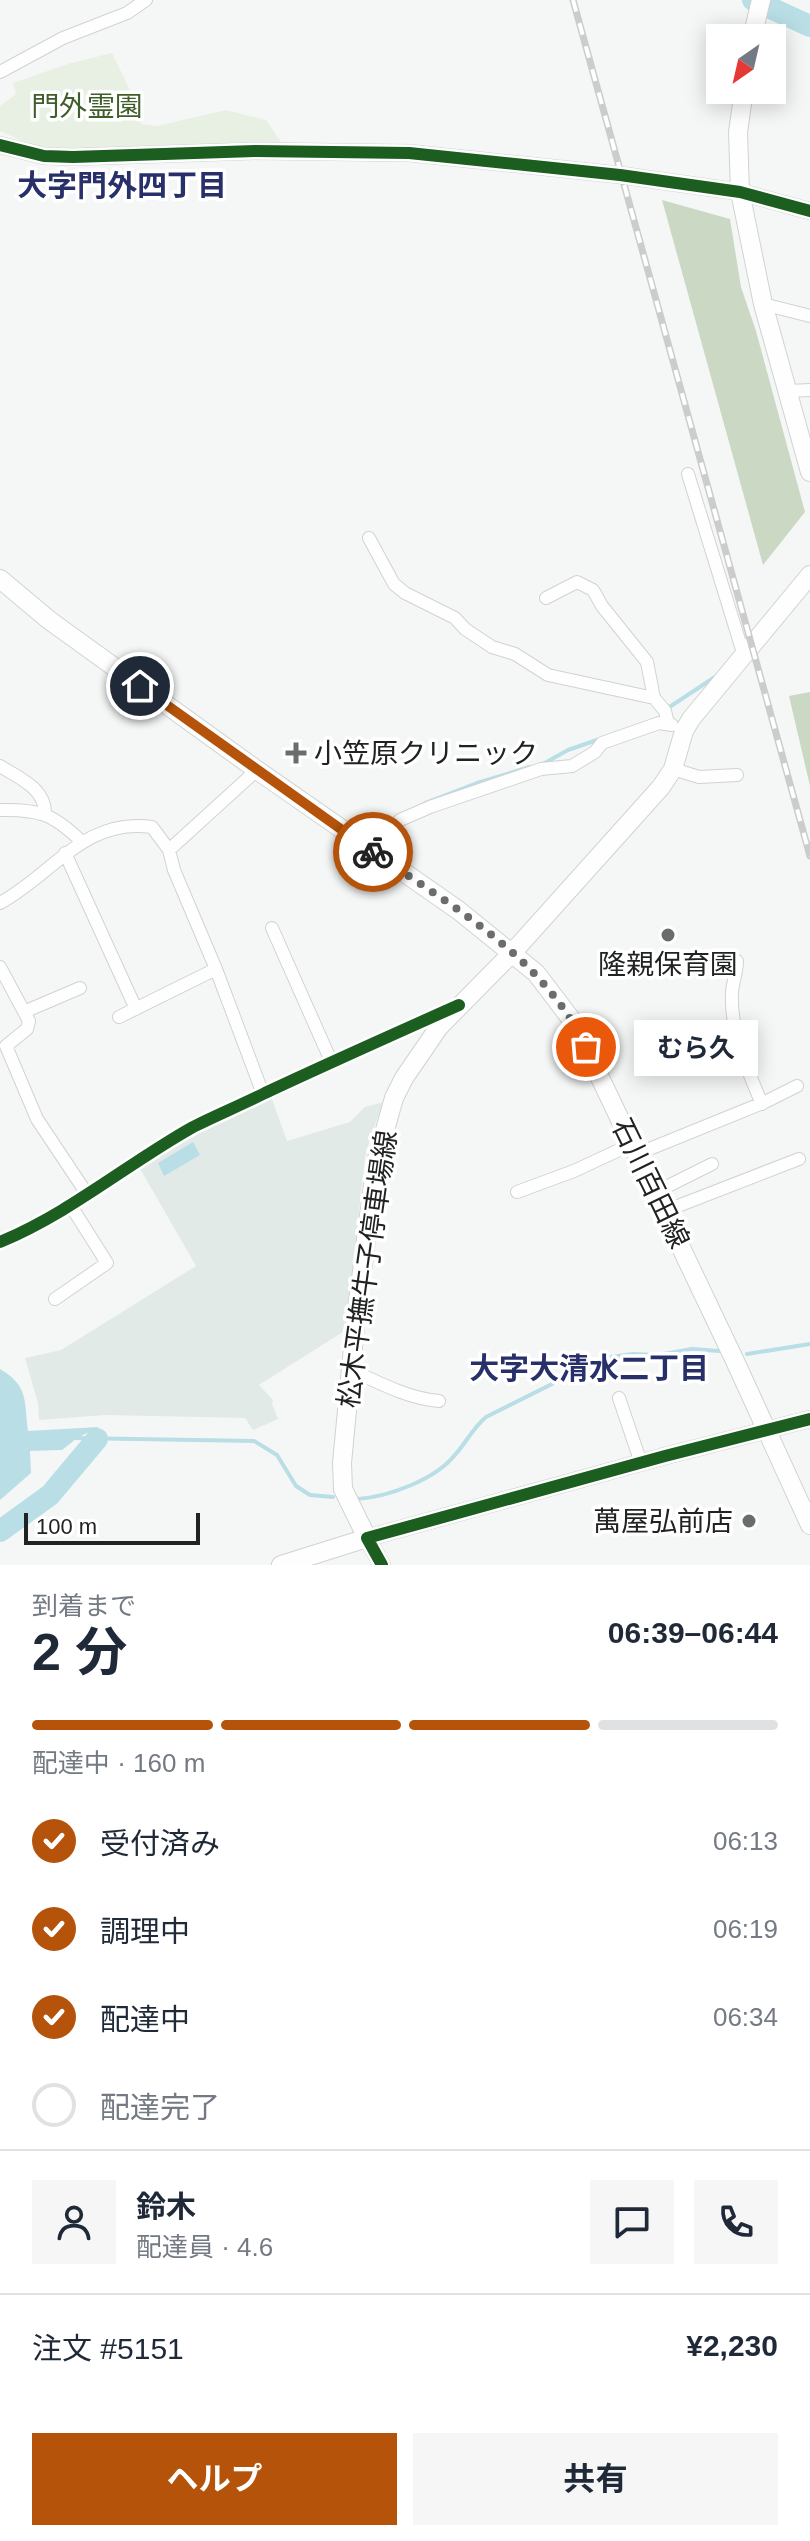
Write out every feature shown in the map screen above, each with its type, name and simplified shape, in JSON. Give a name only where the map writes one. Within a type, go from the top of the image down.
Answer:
[{"type":"main road","points":[[755,24],[761,0]]},
{"type":"main road","points":[[742,104],[738,132],[740,192],[763,304],[810,472]]},
{"type":"main road","name":"松木平撫牛子停車場線","points":[[367,1538],[343,1489],[342,1463],[375,1171],[394,1098],[439,1027],[513,952],[661,787],[673,769],[676,727],[744,656],[810,575]]},
{"type":"main road","name":"石川百田線","points":[[1,582],[257,770],[458,910],[536,973],[574,1023],[810,1525]]},
{"type":"main road","points":[[281,1565],[367,1538]]},
{"type":"street","points":[[0,72],[63,38],[127,13],[146,0]]},
{"type":"street","points":[[0,145],[44,156],[73,157],[268,151],[409,153],[620,175],[740,192],[810,211]]},
{"type":"street","points":[[763,304],[810,316]]},
{"type":"street","points":[[789,391],[810,390]]},
{"type":"street","points":[[688,474],[744,656]]},
{"type":"street","points":[[369,538],[394,584],[405,593],[455,618],[492,647],[515,654],[548,675],[654,698]]},
{"type":"street","points":[[546,598],[577,582],[593,590],[602,606],[647,662],[654,698],[676,727]]},
{"type":"street","points":[[367,848],[400,820],[430,807],[541,769],[572,766],[595,752],[602,743],[659,723],[676,727]]},
{"type":"street","points":[[0,766],[41,793],[45,813]]},
{"type":"street","points":[[673,769],[699,777],[737,775]]},
{"type":"street","points":[[169,850],[257,770]]},
{"type":"street","points":[[0,810],[45,813],[62,823],[81,841]]},
{"type":"street","points":[[0,903],[81,841],[133,825],[152,827],[169,850],[174,870],[216,969],[263,1094]]},
{"type":"street","points":[[65,853],[136,1009]]},
{"type":"street","points":[[272,928],[331,1061]]},
{"type":"street","points":[[737,961],[732,991],[733,1009],[742,1059],[762,1104]]},
{"type":"street","points":[[0,967],[29,1021],[27,1029],[6,1046],[37,1119],[87,1194]]},
{"type":"street","points":[[119,1017],[216,969]]},
{"type":"street","points":[[26,1011],[80,988]]},
{"type":"street","points":[[0,1242],[31,1229],[71,1206],[155,1149],[331,1061],[459,1005]]},
{"type":"street","points":[[517,1192],[762,1104],[797,1086]]},
{"type":"street","points":[[665,1211],[781,1172],[799,1159]]},
{"type":"street","points":[[656,1192],[712,1164]]},
{"type":"street","points":[[55,1299],[107,1263],[71,1206]]},
{"type":"street","points":[[351,1370],[395,1390],[421,1399],[439,1401]]},
{"type":"street","points":[[619,1398],[641,1463]]},
{"type":"street","points":[[382,1565],[367,1538],[810,1419]]},
{"type":"shaded area","points":[[272,1099],[287,1141],[350,1122],[365,1107],[384,1102],[365,1158],[346,1330],[259,1385],[273,1400],[278,1419],[253,1430],[245,1418],[106,1415],[39,1420],[38,1403],[25,1358],[61,1350],[196,1266],[139,1167],[197,1134]]},
{"type":"green space","name":"門外霊園","points":[[112,53],[143,117],[141,124],[157,126],[226,110],[266,120],[283,145],[86,152],[34,146],[0,131],[0,106],[16,94],[13,83]]},
{"type":"green space","points":[[662,200],[730,219],[741,287],[805,512],[763,565]]},
{"type":"green space","points":[[810,692],[810,786],[789,696]]},
{"type":"water","points":[[193,1142],[200,1155],[164,1176],[158,1163]]},
{"type":"water","points":[[0,1369],[21,1388],[28,1431],[99,1427],[62,1450],[30,1451],[31,1473],[0,1500]]},
{"type":"waterway","points":[[753,0],[810,26]]},
{"type":"waterway","points":[[668,708],[715,677]]},
{"type":"waterway","points":[[543,764],[568,750],[600,739]]},
{"type":"waterway","points":[[425,803],[530,767]]},
{"type":"waterway","points":[[747,1354],[810,1344]]},
{"type":"waterway","points":[[357,1499],[396,1491],[423,1480],[445,1465],[486,1417],[586,1367],[611,1357],[633,1354],[658,1355],[692,1349],[719,1351]]},
{"type":"waterway","points":[[75,1438],[254,1441],[277,1455],[296,1486],[310,1495],[333,1497]]},
{"type":"waterway","points":[[0,1531],[50,1495],[97,1439]]},
{"type":"railway","points":[[573,0],[810,856]]},
{"type":"cycle path","points":[[0,145],[44,156],[73,157],[255,151],[409,153],[620,175],[740,192],[810,211]]},
{"type":"cycle path","points":[[0,1242],[74,1203],[193,1127],[459,1005]]},
{"type":"cycle path","points":[[382,1565],[367,1538],[810,1419]]},
{"type":"way so far","points":[[373,852],[458,910],[536,973],[574,1023],[586,1047]]},
{"type":"place","name":"小笠原クリニック","points":[[296,753]]},
{"type":"place","name":"隆親保育園","points":[[668,935]]},
{"type":"place","name":"むら久","points":[[586,1047]]},
{"type":"place","name":"萬屋弘前店","points":[[749,1521]]},
{"type":"district","name":"大字門外四丁目","points":[[122,186]]},
{"type":"district","name":"大字大清水二丁目","points":[[589,1369]]},
{"type":"route","points":[[140,686],[373,852]]}]
